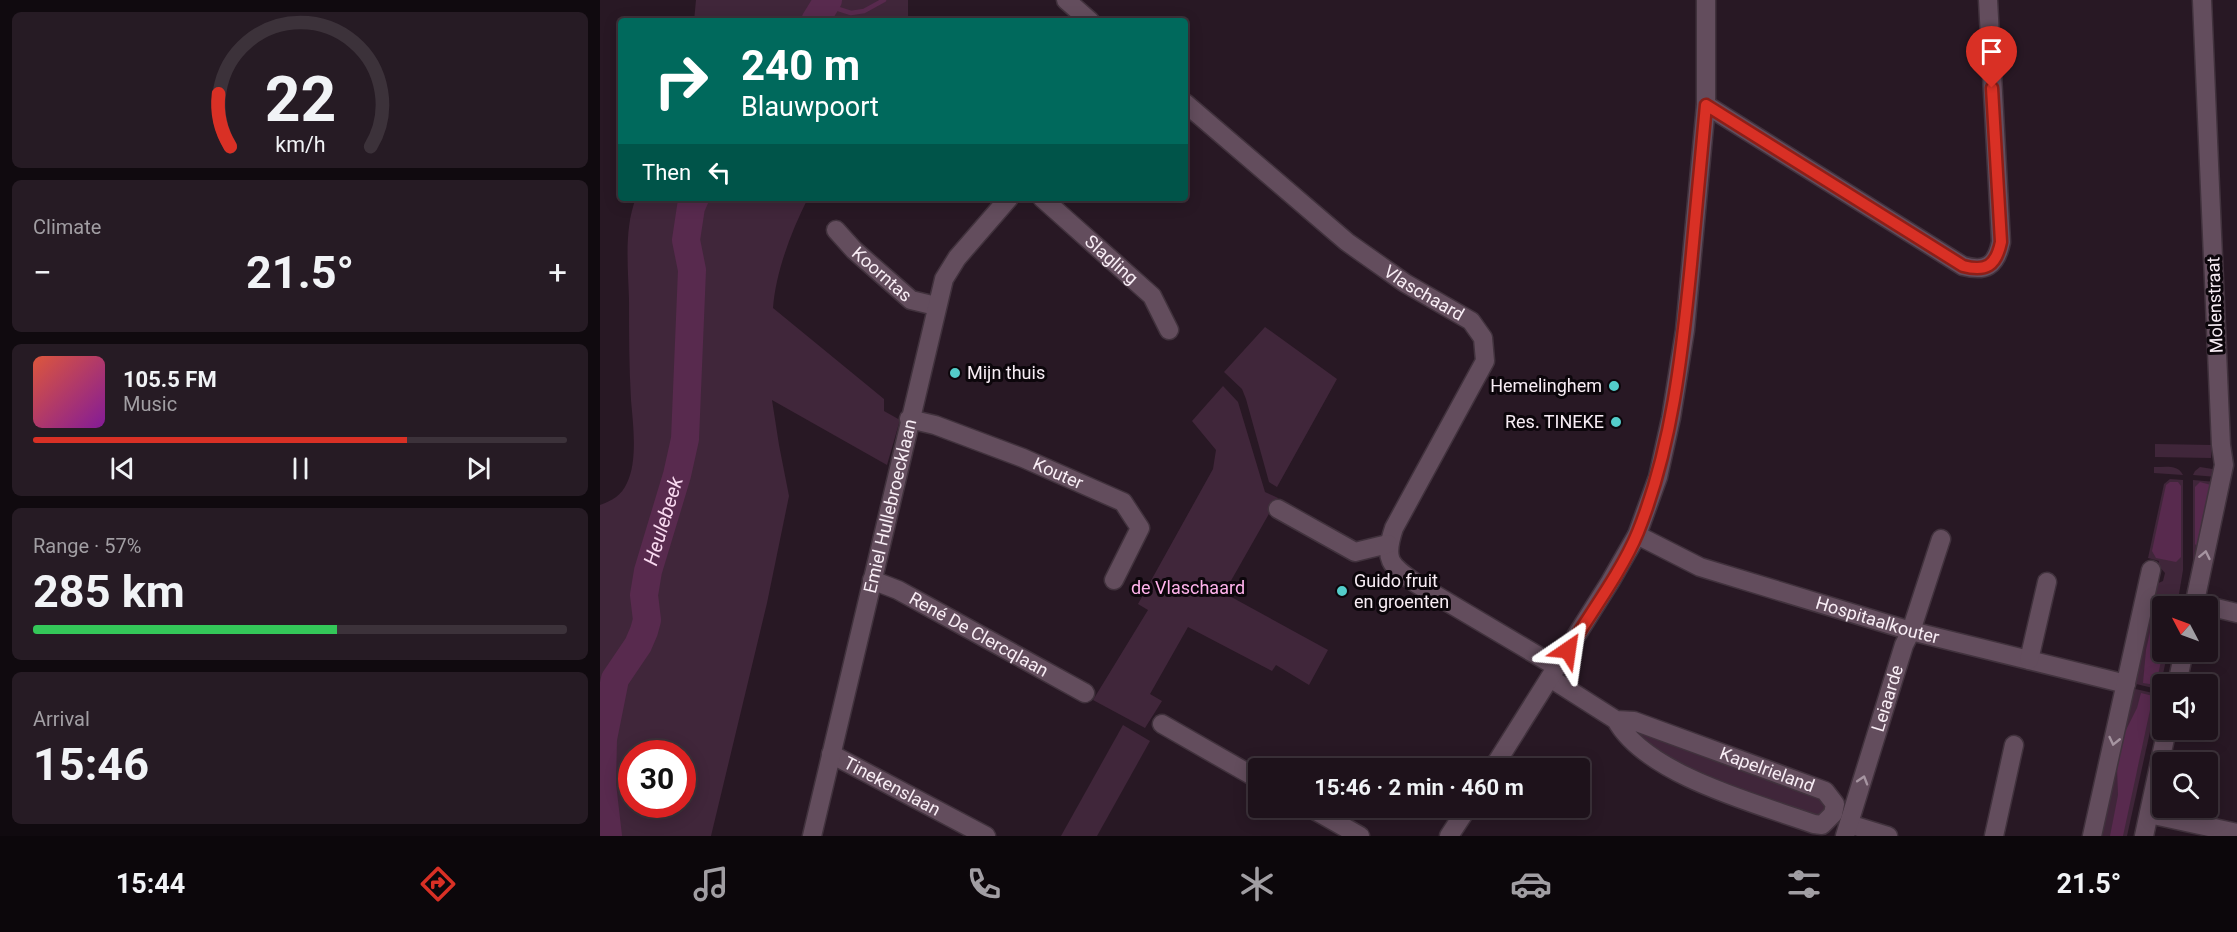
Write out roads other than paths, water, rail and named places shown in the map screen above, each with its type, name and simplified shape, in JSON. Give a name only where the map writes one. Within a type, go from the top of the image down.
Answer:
[{"type":"street","points":[[1066,0],[1087,18]]},
{"type":"street","points":[[1498,758],[1610,582],[1637,535],[1658,477],[1685,330],[1706,105],[1706,0]]},
{"type":"street","points":[[1706,105],[1963,266],[1978,270],[1989,265],[1998,256],[2001,242],[1988,0]]},
{"type":"street","name":"Molenstraat","points":[[2196,596],[2231,467],[2221,445],[2202,0]]},
{"type":"street","name":"Vlaschaard","points":[[1188,106],[1347,242],[1405,283],[1471,321],[1483,338],[1485,361],[1401,513],[1388,544]]},
{"type":"street","name":"Emiel Hullebroecklaan","points":[[812,836],[944,279],[957,258],[1006,201]]},
{"type":"street","name":"Slagling","points":[[1045,201],[1152,296],[1169,330]]},
{"type":"street","name":"Koorntas","points":[[836,230],[854,250],[911,300],[936,306]]},
{"type":"street","name":"Kouter","points":[[909,419],[934,425],[1023,458],[1123,502],[1140,528],[1114,580]]},
{"type":"street","points":[[1278,510],[1355,552],[1388,544],[1389,559],[1398,571],[1553,672]]},
{"type":"street","name":"Hospitaalkouter","points":[[1637,535],[1700,567],[1911,631],[2126,684]]},
{"type":"street","name":"Leiaarde","points":[[1888,836],[1847,830],[1904,645],[1911,631],[1941,539]]},
{"type":"street","points":[[2092,836],[2151,570]]},
{"type":"street","name":"René De Clercqlaan","points":[[872,580],[898,590],[1085,693]]},
{"type":"street","points":[[2029,660],[2047,582]]},
{"type":"street","points":[[2218,609],[2237,613]]},
{"type":"street","name":"Kapelrieland","points":[[1553,672],[1616,720],[1623,732],[1666,766],[1700,783],[1814,824],[1822,825],[1833,814],[1835,804],[1825,791],[1634,721],[1616,720]]},
{"type":"street","points":[[1162,724],[1248,773]]},
{"type":"street","points":[[2144,836],[2165,740]]},
{"type":"street","points":[[1994,836],[2014,745]]},
{"type":"street","name":"Tinekenslaan","points":[[831,754],[986,836]]},
{"type":"street","points":[[2149,814],[2237,833]]},
{"type":"street","points":[[1328,818],[1360,836]]},
{"type":"street","points":[[1449,836],[1461,818]]},
{"type":"waterway","name":"Heulebeek","points":[[817,18],[828,0]]},
{"type":"waterway","points":[[826,5],[851,13],[864,11],[884,0]]},
{"type":"waterway","name":"Heulebeek","points":[[608,836],[602,784],[603,739],[615,679],[638,645],[644,631],[647,620],[644,595],[648,571],[677,475],[685,439],[692,270],[686,240],[694,201]]},
{"type":"place","name":"Mijn thuis","points":[[955,373]]},
{"type":"place","name":"Hemelinghem","points":[[1614,386]]},
{"type":"place","name":"Res. TINEKE","points":[[1616,422]]},
{"type":"place","name":"Guido fruit en groenten","points":[[1342,591]]},
{"type":"park label","name":"de Vlaschaard","points":[[1188,588]]}]
